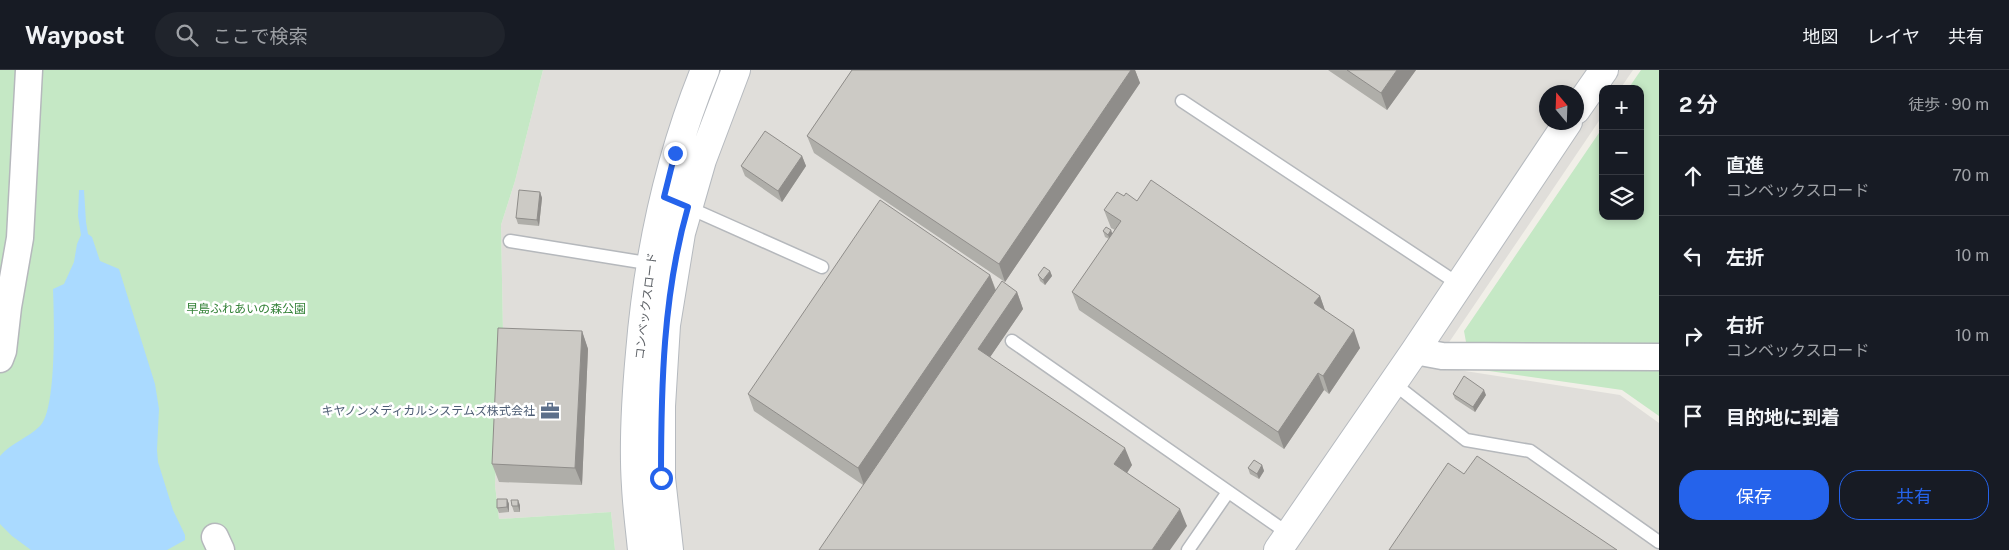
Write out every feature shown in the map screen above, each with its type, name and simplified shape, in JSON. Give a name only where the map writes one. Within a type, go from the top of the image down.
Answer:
[{"type":"street","points":[[0,359],[4,351],[8,307],[20,238],[30,70]]},
{"type":"street","name":"コンベックスロード","points":[[642,550],[636,486],[635,431],[644,304],[663,265],[676,202],[675,153],[705,70]]},
{"type":"street","name":"コンベックスロード","points":[[676,202],[702,160],[736,70]]},
{"type":"street","points":[[1584,99],[1604,70]]},
{"type":"street","points":[[1283,542],[1460,285],[1563,130]]},
{"type":"street","name":"コンベックスロード","points":[[663,265],[666,325],[661,406],[661,478],[669,550]]},
{"type":"street","points":[[1415,351],[1442,356],[1659,357]]},
{"type":"lane","points":[[1182,101],[1460,285]]},
{"type":"lane","points":[[676,202],[822,267]]},
{"type":"lane","points":[[510,241],[663,265]]},
{"type":"lane","points":[[1012,341],[1228,492],[1283,542]]},
{"type":"lane","points":[[1393,383],[1466,440],[1530,451],[1659,542]]},
{"type":"lane","points":[[1188,550],[1228,492]]},
{"type":"shaded area","points":[[543,70],[1633,70],[1623,85],[1599,85],[1599,121],[1433,366],[1620,395],[1659,423],[1659,550],[615,550],[611,512],[499,519],[495,485],[503,333],[501,225],[515,181]]},
{"type":"green space","name":"早島ふれあいの森公園","points":[[0,70],[543,70],[515,181],[501,225],[503,333],[495,485],[499,519],[611,512],[615,550],[0,550]]},
{"type":"green space","points":[[1641,70],[1659,70],[1659,416],[1622,390],[1454,366],[1466,342],[1464,331],[1599,133],[1599,220],[1644,220],[1644,85],[1631,85]]},
{"type":"water","points":[[79,190],[84,190],[88,234],[92,237],[100,261],[119,269],[155,384],[159,409],[158,462],[173,510],[185,535],[185,540],[167,550],[31,550],[0,524],[0,456],[40,426],[45,417],[49,401],[53,361],[53,289],[64,284],[74,262],[77,244],[81,235],[78,216]]},
{"type":"building","points":[[852,70],[1131,70],[999,264],[807,136]]},
{"type":"building","points":[[1347,70],[1397,70],[1381,93]]},
{"type":"building","points":[[765,131],[802,156],[778,191],[741,166]]},
{"type":"building","points":[[1151,180],[1320,296],[1314,303],[1354,330],[1323,376],[1318,373],[1278,432],[1072,292],[1121,221],[1104,210],[1117,192],[1124,196],[1126,193],[1137,201]]},
{"type":"building","points":[[519,190],[540,192],[537,220],[516,218]]},
{"type":"building","points":[[880,200],[990,275],[858,468],[748,394]]},
{"type":"building","points":[[1106,227],[1111,230],[1108,235],[1103,231]]},
{"type":"building","points":[[1044,267],[1050,271],[1043,280],[1038,275]]},
{"type":"building","points":[[1002,281],[1017,292],[978,349],[1125,448],[1114,464],[1180,509],[1152,550],[819,550]]},
{"type":"building","points":[[498,328],[582,331],[575,468],[492,464]]},
{"type":"building","points":[[1464,376],[1484,390],[1473,407],[1453,394]]},
{"type":"building","points":[[1477,456],[1617,550],[1389,550],[1448,463],[1464,474]]},
{"type":"building","points":[[1254,460],[1262,465],[1257,474],[1248,468]]},
{"type":"building","points":[[497,499],[507,499],[507,507],[497,508]]},
{"type":"building","points":[[511,500],[518,500],[518,506],[512,506]]},
{"type":"place","name":"キヤノンメディカルシステムズ株式会社","points":[[550,411]]},
{"type":"route","points":[[661,478],[661,406],[666,325],[681,234],[688,207],[664,197],[675,153]]}]
